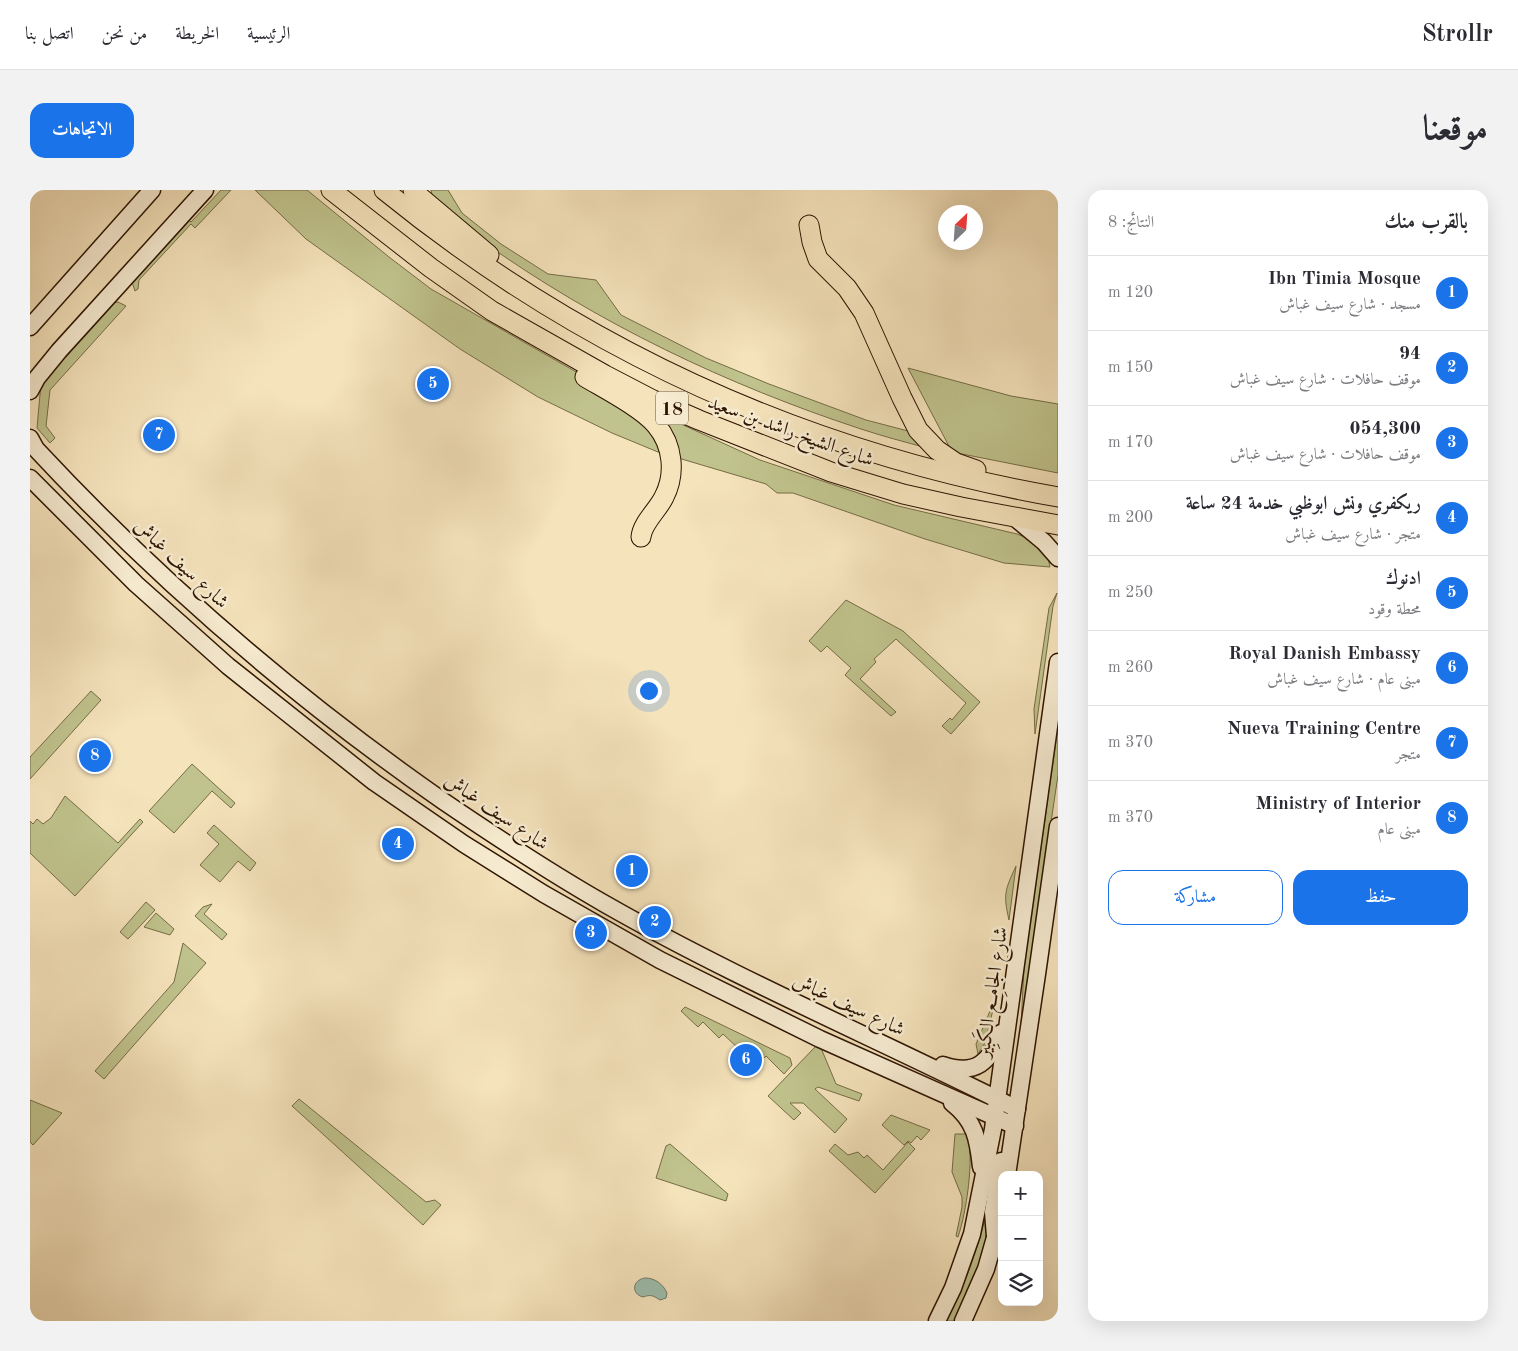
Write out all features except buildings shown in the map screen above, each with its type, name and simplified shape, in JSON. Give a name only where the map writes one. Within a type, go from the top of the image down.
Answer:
[{"type":"main road","name":"شارع الشيخ راشد بن سعيد","points":[[331,190],[431,268],[492,311],[653,400],[831,472],[903,494],[961,508],[1058,525]]},
{"type":"main road","name":"شارع الشيخ راشد بن سعيد","points":[[384,190],[457,246],[550,308],[633,355],[700,387],[774,418],[844,444],[987,483],[1058,496]]},
{"type":"main road","points":[[413,190],[550,308]]},
{"type":"main road","points":[[809,225],[818,259],[846,288],[864,313],[918,430],[937,450],[956,463],[1058,496]]},
{"type":"main road","points":[[547,343],[579,373],[646,416],[663,435],[671,460],[670,485],[664,498],[642,528],[641,537]]},
{"type":"street","points":[[30,326],[152,190]]},
{"type":"street","points":[[30,391],[37,378],[59,351],[205,190]]},
{"type":"street","name":"شارع سيف غباش","points":[[30,438],[36,449],[95,510],[204,614],[272,672],[398,770],[529,858],[604,904],[712,962],[930,1065],[1007,1104]]},
{"type":"street","points":[[30,478],[129,578],[228,666],[374,782],[464,844],[552,899],[660,960],[820,1039],[1005,1122]]},
{"type":"street","points":[[1015,518],[1044,542],[1058,558]]},
{"type":"street","name":"شارع الجامِع الكَبِير","points":[[1007,1104],[1010,1012],[1058,662]]},
{"type":"street","points":[[937,1321],[965,1257],[983,1180],[1005,1122],[1010,1118],[1007,1104],[1058,826]]},
{"type":"street","points":[[930,1065],[942,1065],[959,1070],[979,1065],[994,1050],[1010,1012]]},
{"type":"street","points":[[936,1092],[961,1111],[972,1125],[977,1139],[983,1180]]},
{"type":"street","points":[[1005,1122],[1007,1171]]},
{"type":"street","points":[[996,1236],[993,1212],[1005,1122]]},
{"type":"street","points":[[963,1321],[983,1276],[996,1236],[1000,1216]]},
{"type":"green space","points":[[221,190],[231,190],[195,228],[191,224],[139,280],[138,289],[135,291],[132,282],[188,219],[191,222]]},
{"type":"green space","points":[[255,190],[307,190],[431,289],[613,393],[760,460],[894,505],[1017,534],[1037,542],[1047,553],[1050,567],[1004,563],[925,539],[793,493],[777,493],[766,484],[658,452],[612,433],[538,397],[460,349],[306,239]]},
{"type":"green space","points":[[431,190],[448,190],[462,213],[501,244],[548,274],[596,280],[621,315],[706,358],[769,384],[866,420],[912,432],[927,448],[885,437],[761,393],[664,349],[617,325],[526,271],[482,241],[433,199]]},
{"type":"green space","points":[[118,302],[126,306],[50,390],[46,426],[55,438],[50,443],[37,428],[41,383],[112,303]]},
{"type":"green space","points":[[908,368],[1011,396],[1058,404],[1058,473],[952,452]]},
{"type":"green space","points":[[1057,593],[1053,606],[1035,734],[1034,709],[1049,608]]},
{"type":"green space","points":[[846,600],[903,631],[980,702],[951,734],[942,726],[950,718],[952,720],[966,703],[896,639],[874,659],[876,662],[860,679],[896,712],[891,716],[845,675],[851,668],[827,646],[821,652],[809,641]]},
{"type":"green space","points":[[91,691],[101,700],[30,779],[30,757]]},
{"type":"green space","points":[[1058,726],[1058,775],[1021,1025],[1024,968]]},
{"type":"green space","points":[[192,764],[235,803],[231,808],[212,791],[174,833],[149,811]]},
{"type":"green space","points":[[65,796],[118,843],[140,819],[143,822],[75,896],[30,853],[30,821],[33,824],[37,819],[43,824],[51,818]]},
{"type":"green space","points":[[214,825],[256,863],[250,871],[238,861],[220,882],[200,865],[219,844],[207,833]]},
{"type":"green space","points":[[1016,866],[1009,920],[1006,892]]},
{"type":"green space","points":[[146,902],[155,910],[128,939],[120,932]]},
{"type":"green space","points":[[212,904],[204,914],[227,934],[222,940],[195,916],[203,907]]},
{"type":"green space","points":[[156,913],[174,929],[170,935],[144,927]]},
{"type":"green space","points":[[183,943],[206,963],[104,1079],[95,1071],[174,982]]},
{"type":"green space","points":[[996,997],[985,1043],[978,1054],[976,1044]]},
{"type":"green space","points":[[685,1007],[790,1058],[792,1065],[784,1074],[766,1056],[762,1060],[745,1044],[740,1050],[723,1034],[719,1038],[703,1022],[698,1027],[681,1011]]},
{"type":"green space","points":[[816,1046],[821,1048],[836,1084],[862,1094],[859,1101],[818,1087],[815,1089],[847,1119],[835,1133],[803,1103],[790,1103],[801,1113],[794,1120],[768,1096]]},
{"type":"green space","points":[[299,1099],[426,1202],[435,1200],[441,1205],[423,1225],[292,1106]]},
{"type":"green space","points":[[30,1100],[62,1113],[33,1145],[30,1142]]},
{"type":"green space","points":[[891,1115],[930,1130],[921,1140],[917,1136],[911,1143],[908,1141],[904,1145],[882,1125]]},
{"type":"green space","points":[[955,1134],[967,1134],[970,1157],[964,1214],[958,1237],[956,1236],[962,1207],[962,1197],[952,1172]]},
{"type":"green space","points":[[908,1142],[915,1149],[875,1193],[829,1151],[835,1144],[848,1155],[858,1152],[864,1158],[867,1155],[883,1170]]},
{"type":"green space","points":[[670,1144],[728,1194],[726,1201],[656,1178],[666,1146]]},
{"type":"green space","points":[[990,1199],[987,1240],[980,1261],[954,1321],[946,1321],[972,1262]]},
{"type":"shaded area","points":[[645,1278],[655,1280],[661,1284],[667,1293],[666,1298],[660,1300],[652,1296],[643,1297],[636,1293],[635,1284]]},
{"type":"place","name":"ادنوك","points":[[433,384]]},
{"type":"place","name":"Nueva Training Centre","points":[[159,435]]},
{"type":"place","name":"Ministry of Interior","points":[[95,756]]},
{"type":"place","name":"ريكفري ونش ابوظبي خدمة 24 ساعة","points":[[398,844]]},
{"type":"place","name":"Ibn Timia Mosque","points":[[632,871]]},
{"type":"place","name":"94","points":[[655,922]]},
{"type":"place","name":"054,300","points":[[591,933]]},
{"type":"place","name":"Royal Danish Embassy","points":[[746,1060]]}]
